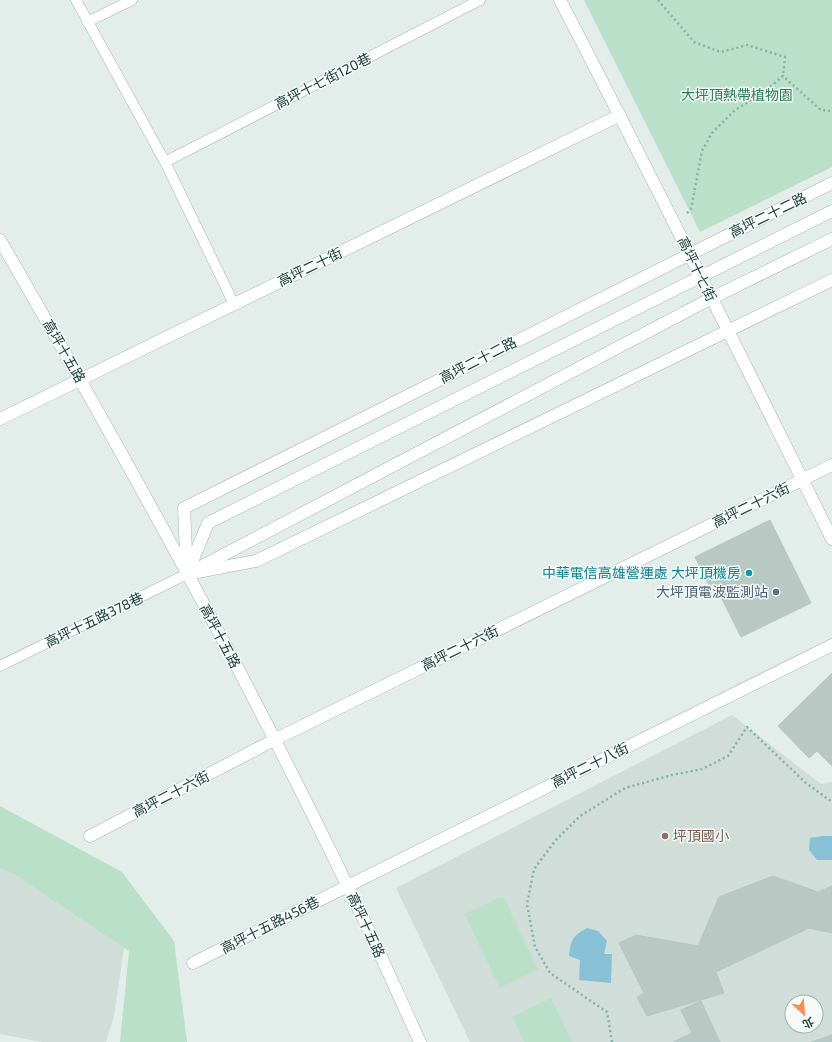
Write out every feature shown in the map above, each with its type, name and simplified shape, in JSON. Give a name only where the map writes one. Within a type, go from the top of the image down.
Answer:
[{"type":"street","name":"高坪十七街","points":[[560,0],[690,253],[832,539]]},
{"type":"street","name":"高坪二十街","points":[[0,419],[620,116]]},
{"type":"street","name":"高坪二十二路","points":[[187,574],[184,508],[832,183]]},
{"type":"street","name":"高坪二十二路","points":[[187,574],[208,523],[832,211]]},
{"type":"street","points":[[187,574],[712,298],[832,239]]},
{"type":"street","name":"高坪十五路","points":[[0,240],[80,379],[187,574],[274,740],[348,886],[420,1042]]},
{"type":"street","points":[[187,574],[256,561],[832,280]]},
{"type":"street","name":"高坪二十六街","points":[[90,836],[274,740],[832,465]]},
{"type":"street","name":"高坪二十八街","points":[[348,886],[832,645]]},
{"type":"street","name":"高坪十五路456巷","points":[[193,963],[348,886]]},
{"type":"lane","points":[[76,0],[165,162],[234,304]]},
{"type":"lane","points":[[87,22],[132,0]]},
{"type":"lane","name":"高坪十七街120巷","points":[[165,162],[480,0]]},
{"type":"lane","name":"高坪十五路378巷","points":[[0,666],[187,574]]},
{"type":"path","points":[[658,0],[694,42],[721,52],[747,45],[785,57],[783,76],[764,92],[735,110],[712,132],[702,151],[691,209],[675,225]]},
{"type":"path","points":[[783,76],[821,110],[832,111]]},
{"type":"path","points":[[612,1042],[607,1012],[550,973],[535,947],[527,904],[534,869],[555,841],[580,816],[625,788],[672,775],[702,769],[728,756],[747,727],[806,782],[832,802]]},
{"type":"shaded area","name":"坪頂國小","points":[[732,715],[821,784],[832,782],[832,1042],[470,1042],[396,888]]},
{"type":"shaded area","points":[[0,859],[125,941],[114,1016],[106,1042],[42,1042],[0,1034]]},
{"type":"green space","name":"大坪頂熱帶植物園","points":[[584,0],[832,0],[832,167],[700,232]]},
{"type":"green space","points":[[0,806],[122,872],[174,941],[187,1042],[120,1042],[129,951],[14,874],[0,868]]},
{"type":"green space","points":[[503,896],[538,969],[500,988],[464,914]]},
{"type":"green space","points":[[551,998],[572,1042],[524,1042],[512,1017]]},
{"type":"water","points":[[832,836],[832,860],[817,860],[809,850],[810,838]]},
{"type":"water","points":[[587,928],[598,931],[607,941],[604,954],[612,954],[611,983],[579,980],[580,960],[569,956],[572,942],[579,933]]},
{"type":"building","name":"中華電信高雄營運處 大坪頂機房","points":[[770,520],[811,603],[741,637],[717,589],[712,591],[695,557]]},
{"type":"building","points":[[832,673],[832,766],[817,751],[809,758],[778,726]]},
{"type":"building","points":[[773,876],[818,892],[832,886],[832,933],[809,928],[716,972],[724,993],[647,1016],[637,997],[644,993],[619,943],[636,935],[698,946],[719,897]]},
{"type":"building","points":[[701,1001],[720,1042],[673,1042],[692,1033],[681,1010]]},
{"type":"building","points":[[832,1035],[832,1042],[811,1042]]},
{"type":"place","name":"中華電信高雄營運處 大坪頂機房","points":[[749,573]]},
{"type":"place","name":"大坪頂電波監測站","points":[[776,592]]},
{"type":"place","name":"坪頂國小","points":[[665,836]]}]
